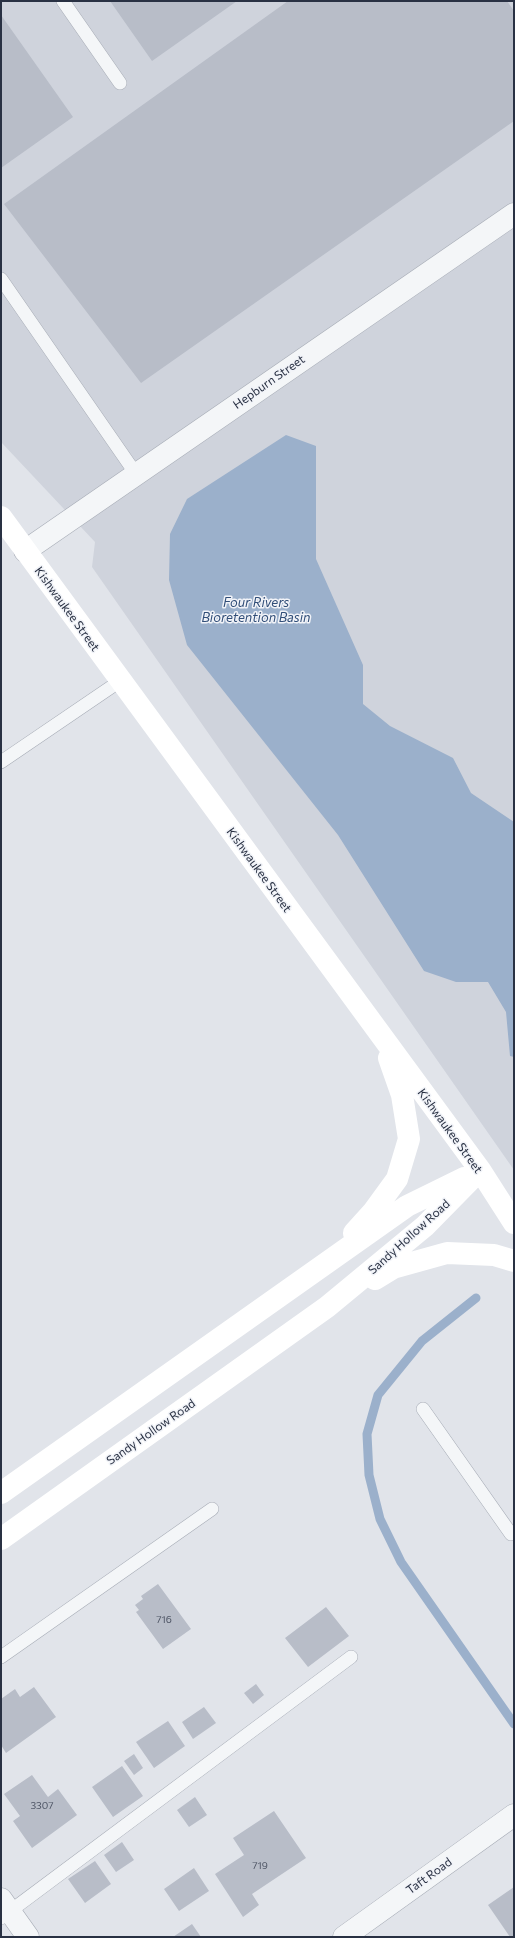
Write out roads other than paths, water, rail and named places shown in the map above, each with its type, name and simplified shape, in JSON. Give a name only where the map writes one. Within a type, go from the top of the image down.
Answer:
[{"type":"street","name":"Hepburn Street","points":[[25,551],[514,214]]},
{"type":"street","name":"Kishwaukee Street","points":[[1,518],[480,1170],[514,1224]]},
{"type":"street","points":[[327,1263],[373,1212],[397,1179],[409,1139],[402,1095],[383,1038]]},
{"type":"street","name":"Sandy Hollow Road","points":[[1,1493],[407,1206],[480,1170]]},
{"type":"street","name":"Sandy Hollow Road","points":[[1,1539],[328,1307],[425,1226],[480,1170]]},
{"type":"street","points":[[328,1307],[393,1268],[447,1253],[494,1255],[514,1261]]},
{"type":"street","name":"Taft Road","points":[[344,1937],[514,1815]]},
{"type":"street","points":[[4,1910],[28,1937]]},
{"type":"lane","points":[[63,1],[120,83]]},
{"type":"lane","points":[[1,279],[136,474]]},
{"type":"lane","points":[[1,762],[120,681]]},
{"type":"lane","points":[[424,1409],[511,1534],[514,1532]]},
{"type":"lane","points":[[1,1657],[212,1509]]},
{"type":"lane","points":[[4,1910],[351,1656]]},
{"type":"water","name":"Four Rivers Bioretention Basin","points":[[286,435],[316,446],[316,559],[363,665],[363,704],[390,726],[453,758],[471,793],[514,822],[514,1057],[510,1056],[506,1012],[488,982],[456,982],[424,971],[338,835],[187,645],[169,580],[170,534],[187,499]]},
{"type":"waterway","points":[[476,1298],[422,1341],[378,1395],[367,1434],[369,1475],[380,1519],[401,1562],[514,1724]]}]
